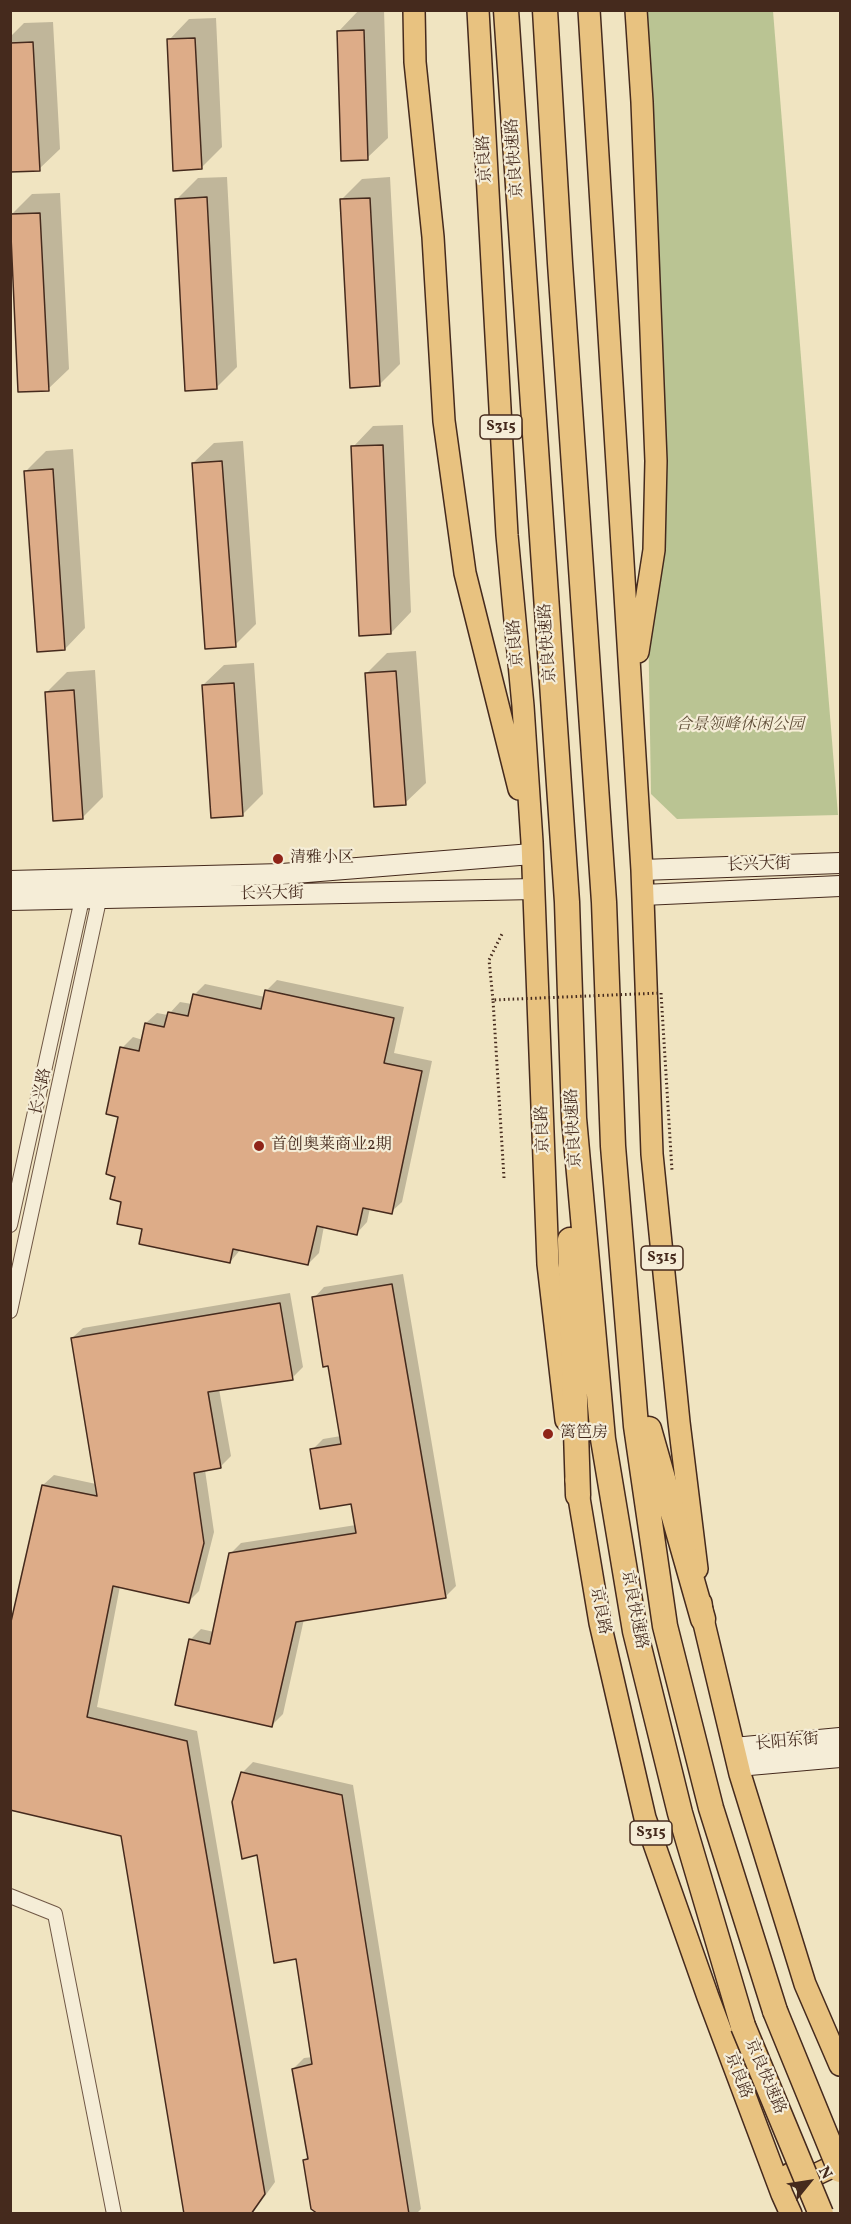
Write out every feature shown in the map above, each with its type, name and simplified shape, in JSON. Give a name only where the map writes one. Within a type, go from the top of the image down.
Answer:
[{"type":"highway","name":"京良快速路","points":[[506,10],[567,902],[574,1118],[603,1439],[635,1631],[680,1813],[743,2026],[821,2214]]},
{"type":"highway","name":"京良快速路","points":[[545,10],[604,902],[613,1146],[636,1426],[665,1626],[711,1808],[776,2011],[840,2170]]},
{"type":"highway","points":[[574,1118],[570,1170],[570,1247],[578,1495]]},
{"type":"highway","points":[[632,1372],[703,1619]]},
{"type":"main road","points":[[414,10],[415,62],[433,237],[444,421],[465,573],[532,848]]},
{"type":"main road","name":"京良路","points":[[478,10],[507,535],[523,706],[532,848],[548,1264],[567,1432],[600,1623],[645,1818],[708,1997],[791,2214]]},
{"type":"main road","name":"S315","points":[[589,10],[642,870],[652,1154],[679,1422],[703,1619],[736,1757],[805,1984],[840,2065]]},
{"type":"main road","points":[[632,709],[640,637],[654,550],[656,461],[642,102],[636,10]]},
{"type":"main road","points":[[768,2158],[786,2174],[815,2175],[840,2163]]},
{"type":"street","name":"长兴大街","points":[[10,900],[93,889],[333,872],[532,848]]},
{"type":"street","name":"长兴大街","points":[[642,870],[840,863]]},
{"type":"street","name":"长兴大街","points":[[10,881],[93,889],[534,889]]},
{"type":"street","name":"长兴大街","points":[[643,895],[840,886]]},
{"type":"street","name":"长兴路","points":[[10,1225],[93,889]]},
{"type":"street","name":"长兴路","points":[[10,1311],[93,889]]},
{"type":"street","name":"长阳东街","points":[[736,1757],[840,1738]]},
{"type":"street","name":"长阳东街","points":[[736,1757],[840,1757]]},
{"type":"street","points":[[10,1896],[55,1914],[114,2214]]},
{"type":"path","points":[[503,932],[489,960],[504,1178]]},
{"type":"path","points":[[493,1000],[661,993],[672,1171]]},
{"type":"green space","name":"合景领峰休闲公园","points":[[638,11],[773,11],[838,815],[677,819],[651,794]]},
{"type":"building","points":[[364,30],[368,160],[341,161],[337,31]]},
{"type":"building","points":[[195,38],[202,169],[173,171],[167,39]]},
{"type":"building","points":[[33,42],[40,171],[10,172],[10,43]]},
{"type":"building","points":[[207,197],[217,389],[185,391],[175,199]]},
{"type":"building","points":[[370,198],[380,386],[350,388],[340,199]]},
{"type":"building","points":[[40,213],[49,391],[18,392],[10,214]]},
{"type":"building","points":[[383,445],[391,634],[359,636],[351,446]]},
{"type":"building","points":[[222,461],[236,647],[205,649],[192,463]]},
{"type":"building","points":[[53,469],[65,650],[37,652],[24,471]]},
{"type":"building","points":[[396,671],[406,805],[374,807],[365,673]]},
{"type":"building","points":[[234,683],[243,816],[211,818],[202,685]]},
{"type":"building","points":[[74,690],[83,819],[53,821],[45,692]]},
{"type":"building","name":"首创奥莱商业2期","points":[[265,990],[394,1018],[384,1063],[422,1071],[392,1214],[363,1208],[357,1235],[317,1226],[308,1265],[233,1249],[230,1263],[139,1244],[142,1229],[117,1224],[121,1202],[110,1199],[115,1177],[106,1174],[118,1117],[106,1114],[120,1047],[139,1051],[145,1023],[164,1027],[168,1012],[188,1016],[193,994],[261,1009]]},
{"type":"building","points":[[392,1284],[446,1598],[296,1622],[272,1727],[175,1705],[189,1639],[210,1644],[229,1553],[356,1533],[351,1504],[320,1509],[310,1449],[341,1444],[328,1366],[323,1367],[312,1297]]},
{"type":"building","points":[[280,1303],[293,1380],[208,1392],[221,1468],[194,1473],[204,1543],[189,1603],[113,1586],[87,1717],[187,1741],[265,2194],[251,2214],[184,2214],[121,1836],[10,1810],[10,1626],[42,1485],[97,1496],[71,1338]]},
{"type":"building","points":[[241,1772],[342,1795],[409,2214],[318,2214],[311,2209],[303,2160],[308,2159],[292,2069],[312,2064],[296,1959],[274,1963],[257,1855],[242,1859],[232,1802]]},
{"type":"place","name":"清雅小区","points":[[278,859]]},
{"type":"place","name":"首创奥莱商业2期","points":[[259,1146]]},
{"type":"place","name":"篱笆房","points":[[548,1434]]}]
